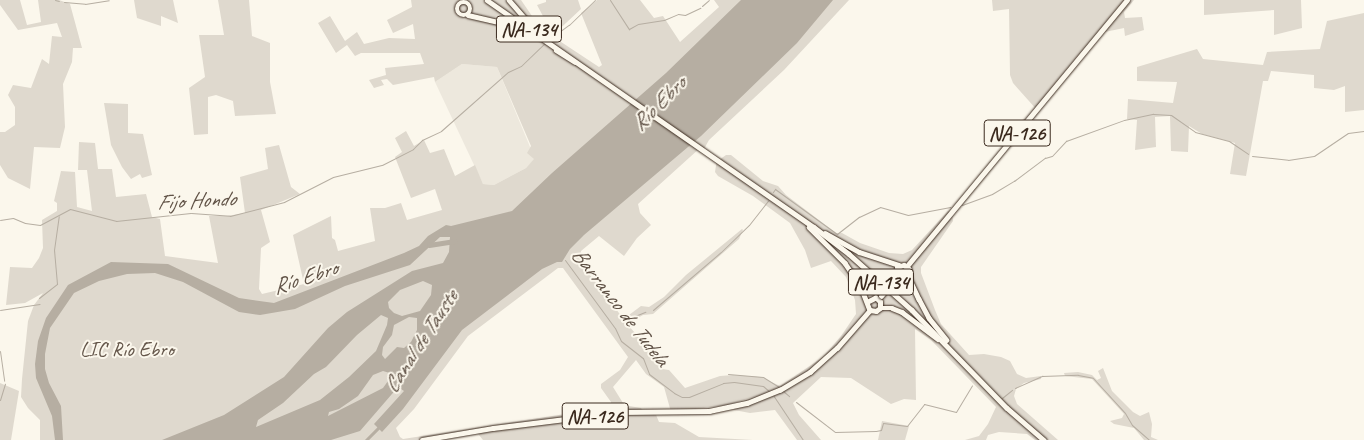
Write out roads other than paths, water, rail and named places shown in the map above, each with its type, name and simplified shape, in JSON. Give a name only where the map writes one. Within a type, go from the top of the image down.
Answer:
[{"type":"main road","points":[[453,0],[460,15],[518,28],[586,68]]},
{"type":"main road","name":"NA-134","points":[[487,0],[821,232],[885,284],[933,329],[1007,408],[1044,440]]},
{"type":"main road","points":[[509,0],[530,24],[571,57]]},
{"type":"main road","name":"NA-126","points":[[907,266],[1127,0]]},
{"type":"main road","points":[[457,8],[461,3],[469,1],[471,10],[468,16]]},
{"type":"main road","points":[[763,192],[867,256],[907,266],[908,274],[929,318],[970,368]]},
{"type":"main road","points":[[784,206],[835,250],[854,276],[868,302],[870,310],[876,311],[880,308],[897,309],[918,322],[987,387]]},
{"type":"main road","points":[[880,308],[880,298],[896,278],[896,270],[899,265]]},
{"type":"main road","points":[[896,278],[905,278],[908,274]]},
{"type":"main road","points":[[868,302],[873,298],[880,298]]},
{"type":"main road","name":"NA-126","points":[[422,440],[493,428],[621,412],[709,411],[747,403],[780,390],[823,362],[870,310]]},
{"type":"water","points":[[741,0],[833,0],[797,43],[701,136],[584,235],[570,249],[562,262],[557,262],[542,269],[462,330],[403,409],[382,432],[374,424],[404,391],[398,387],[360,431],[331,440],[162,440],[224,415],[284,377],[328,328],[347,312],[412,271],[443,263],[449,252],[450,237],[440,237],[410,265],[345,286],[295,309],[260,315],[239,312],[183,282],[155,273],[127,274],[99,281],[74,293],[50,328],[45,354],[45,369],[49,383],[61,406],[63,440],[55,440],[52,416],[36,378],[35,364],[38,341],[46,318],[68,285],[111,262],[168,264],[239,298],[274,303],[404,253],[419,246],[428,236],[446,225],[451,226],[512,211],[552,173],[666,73]],"holes":[[[423,281],[432,285],[431,295],[420,311],[402,316],[394,313],[389,308],[388,302],[400,290]],[[381,315],[388,318],[376,351],[349,377],[320,400],[256,427],[258,420],[283,403],[314,374],[326,367],[357,335]],[[409,317],[417,318],[417,330],[411,342],[404,348],[397,347],[385,359],[382,355],[383,347],[392,335],[394,325]],[[383,371],[393,374],[383,388],[328,416],[329,412],[339,409],[358,396],[373,375]]]},
{"type":"waterway","points":[[55,0],[59,1]]},
{"type":"waterway","points":[[64,2],[85,4],[109,0]]},
{"type":"waterway","points":[[548,40],[569,25],[595,0]]},
{"type":"waterway","points":[[610,0],[629,29],[638,24],[664,20],[678,14],[685,15],[700,8]]},
{"type":"waterway","points":[[702,6],[709,0]]},
{"type":"waterway","name":"Fijo Hondo","points":[[0,220],[13,218],[25,223],[40,225],[70,209],[116,221],[191,213],[230,216],[284,202],[333,177],[382,165],[413,149],[422,140],[441,131],[508,72],[521,66],[545,43]]},
{"type":"waterway","points":[[962,205],[992,194],[1014,181],[1045,158],[1052,156],[1066,141],[1124,120],[1153,114],[1171,115],[1195,132],[1229,141],[1248,154]]},
{"type":"waterway","points":[[1252,156],[1288,160],[1314,156],[1348,133],[1364,131]]},
{"type":"waterway","points":[[773,192],[775,189],[837,234],[859,217],[880,207],[908,215],[950,207]]},
{"type":"waterway","points":[[653,310],[721,252],[749,225],[768,201]]},
{"type":"waterway","points":[[39,298],[57,284],[54,250],[59,216]]},
{"type":"waterway","name":"Río Ebro","points":[[429,245],[455,241]]},
{"type":"waterway","name":"Barranco de Tudela","points":[[565,260],[615,328],[621,341],[643,358],[649,374],[674,393],[682,397],[689,397],[723,383],[734,382],[763,386],[770,392]]},
{"type":"waterway","points":[[0,310],[40,304]]},
{"type":"waterway","points":[[625,320],[645,312]]},
{"type":"waterway","points":[[0,351],[4,381]]},
{"type":"waterway","points":[[728,374],[763,377],[779,387]]},
{"type":"waterway","points":[[1015,388],[1042,376],[1078,375],[1093,378],[1125,413],[1132,425],[1149,440]]},
{"type":"waterway","points":[[0,400],[5,384]]},
{"type":"waterway","points":[[796,402],[835,432],[876,431],[881,430],[883,423],[907,426],[924,404],[956,412],[972,385]]},
{"type":"waterway","points":[[1002,398],[1012,390]]},
{"type":"waterway","points":[[783,391],[789,396]]},
{"type":"waterway","name":"Barranco de Tudela","points":[[773,395],[803,440]]},
{"type":"waterway","name":"Canal de Tauste","points":[[366,440],[381,425]]},
{"type":"park label","name":"LIC Río Ebro","points":[[127,349]]}]
